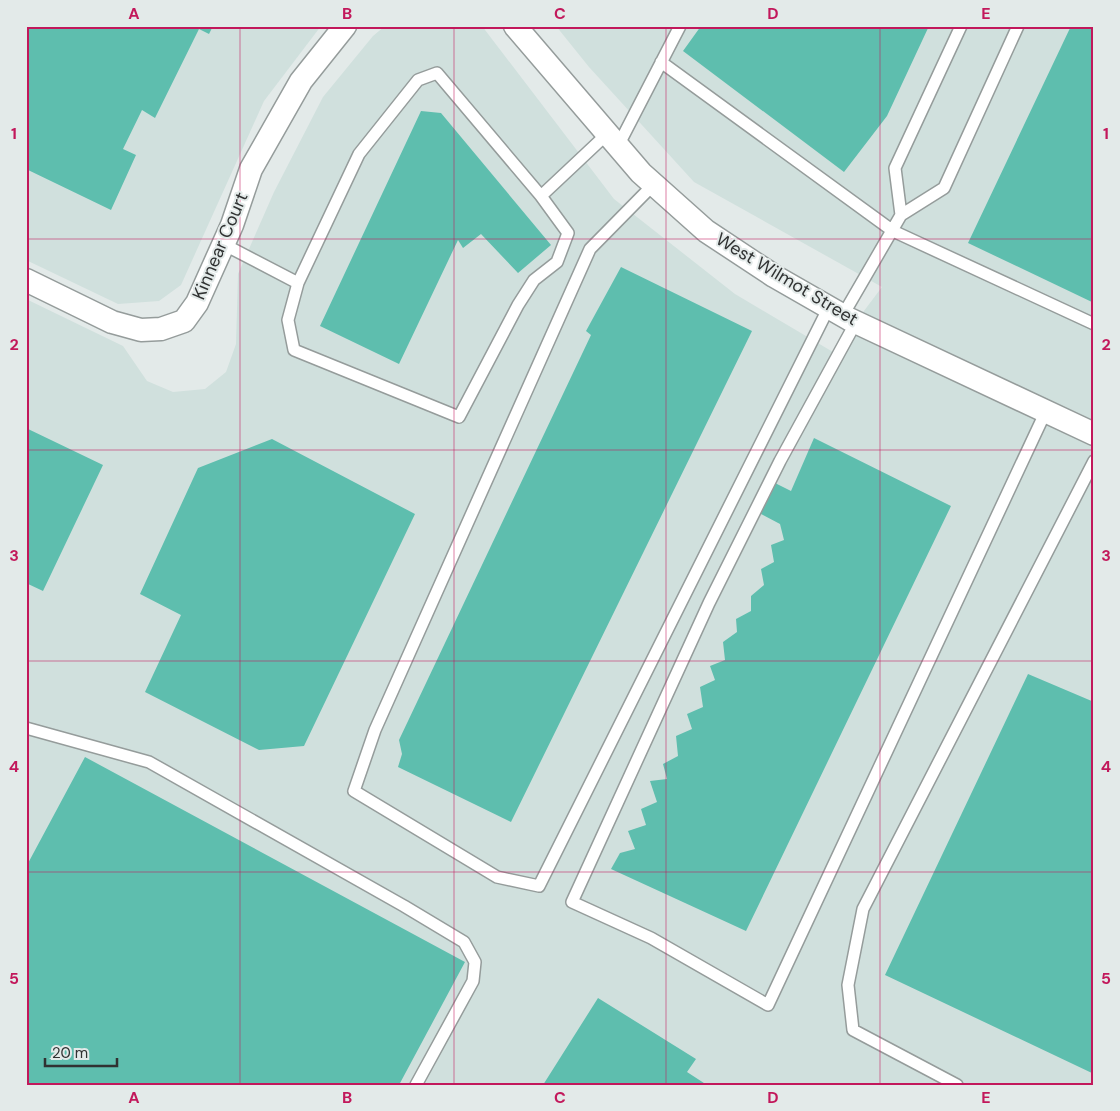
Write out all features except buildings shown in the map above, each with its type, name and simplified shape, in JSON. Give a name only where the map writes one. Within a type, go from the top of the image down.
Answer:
[{"type":"street","name":"Kinnear Court","points":[[26,280],[112,322],[141,330],[161,329],[184,321],[197,303],[223,244],[251,169],[301,81],[345,26]]},
{"type":"street","name":"West Wilmot Street","points":[[515,26],[612,140],[654,184],[706,231],[774,276],[843,315],[1094,434]]},
{"type":"lane","points":[[541,196],[612,140],[661,62],[680,26]]},
{"type":"lane","points":[[901,216],[895,168],[961,26]]},
{"type":"lane","points":[[654,184],[590,249],[375,730],[354,791],[497,877],[539,886],[843,315],[901,216],[944,188],[1018,26]]},
{"type":"lane","points":[[661,62],[893,231],[1094,324]]},
{"type":"lane","points":[[437,73],[541,196],[568,232],[557,262],[534,280],[518,305],[459,417],[294,350],[288,320],[298,283],[359,154],[418,80],[437,73]]},
{"type":"lane","points":[[223,244],[298,283]]},
{"type":"lane","points":[[843,315],[780,461],[709,603],[572,902],[651,938],[768,1005],[1046,411]]},
{"type":"lane","points":[[957,1085],[853,1030],[848,984],[863,910],[1094,460]]},
{"type":"lane","points":[[26,728],[148,762],[396,901],[464,942],[475,962],[473,981],[416,1085]]},
{"type":"shaded area","points":[[26,26],[321,26],[264,101],[181,285],[159,301],[118,304],[26,260]]},
{"type":"shaded area","points":[[385,26],[482,26],[614,199],[735,294],[833,352],[882,287],[694,182],[589,67],[556,26],[1094,26],[1094,1085],[26,1085],[26,299],[123,346],[147,381],[173,392],[205,389],[226,372],[236,344],[238,274],[274,192],[323,97],[373,36]]}]
